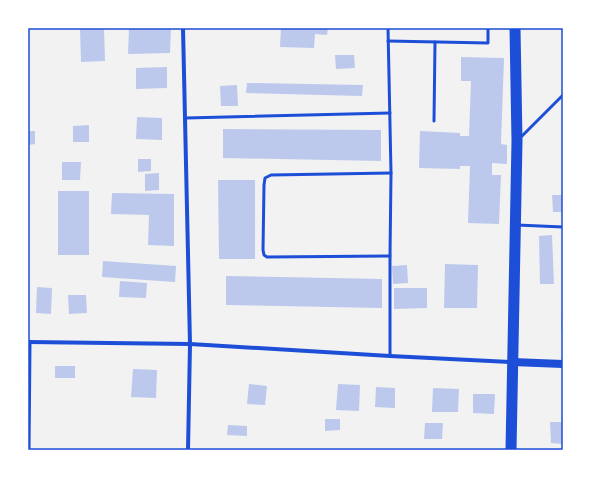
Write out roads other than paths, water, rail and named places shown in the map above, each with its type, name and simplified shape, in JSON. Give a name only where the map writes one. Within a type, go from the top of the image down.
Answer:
[{"type":"highway","points":[[511,450],[517,141],[515,28]]},
{"type":"main road","points":[[512,362],[563,364]]},
{"type":"street","points":[[183,28],[190,344],[188,450]]},
{"type":"street","points":[[29,342],[190,344],[512,362]]},
{"type":"lane","points":[[388,28],[391,173],[390,356]]},
{"type":"lane","points":[[388,41],[488,43],[488,28]]},
{"type":"lane","points":[[434,121],[435,42]]},
{"type":"lane","points":[[517,141],[563,95]]},
{"type":"lane","points":[[186,118],[390,113]]},
{"type":"lane","points":[[390,256],[267,257],[264,255],[263,250],[265,178],[271,175],[391,173]]},
{"type":"lane","points":[[515,225],[563,227]]},
{"type":"lane","points":[[29,342],[29,450]]}]
